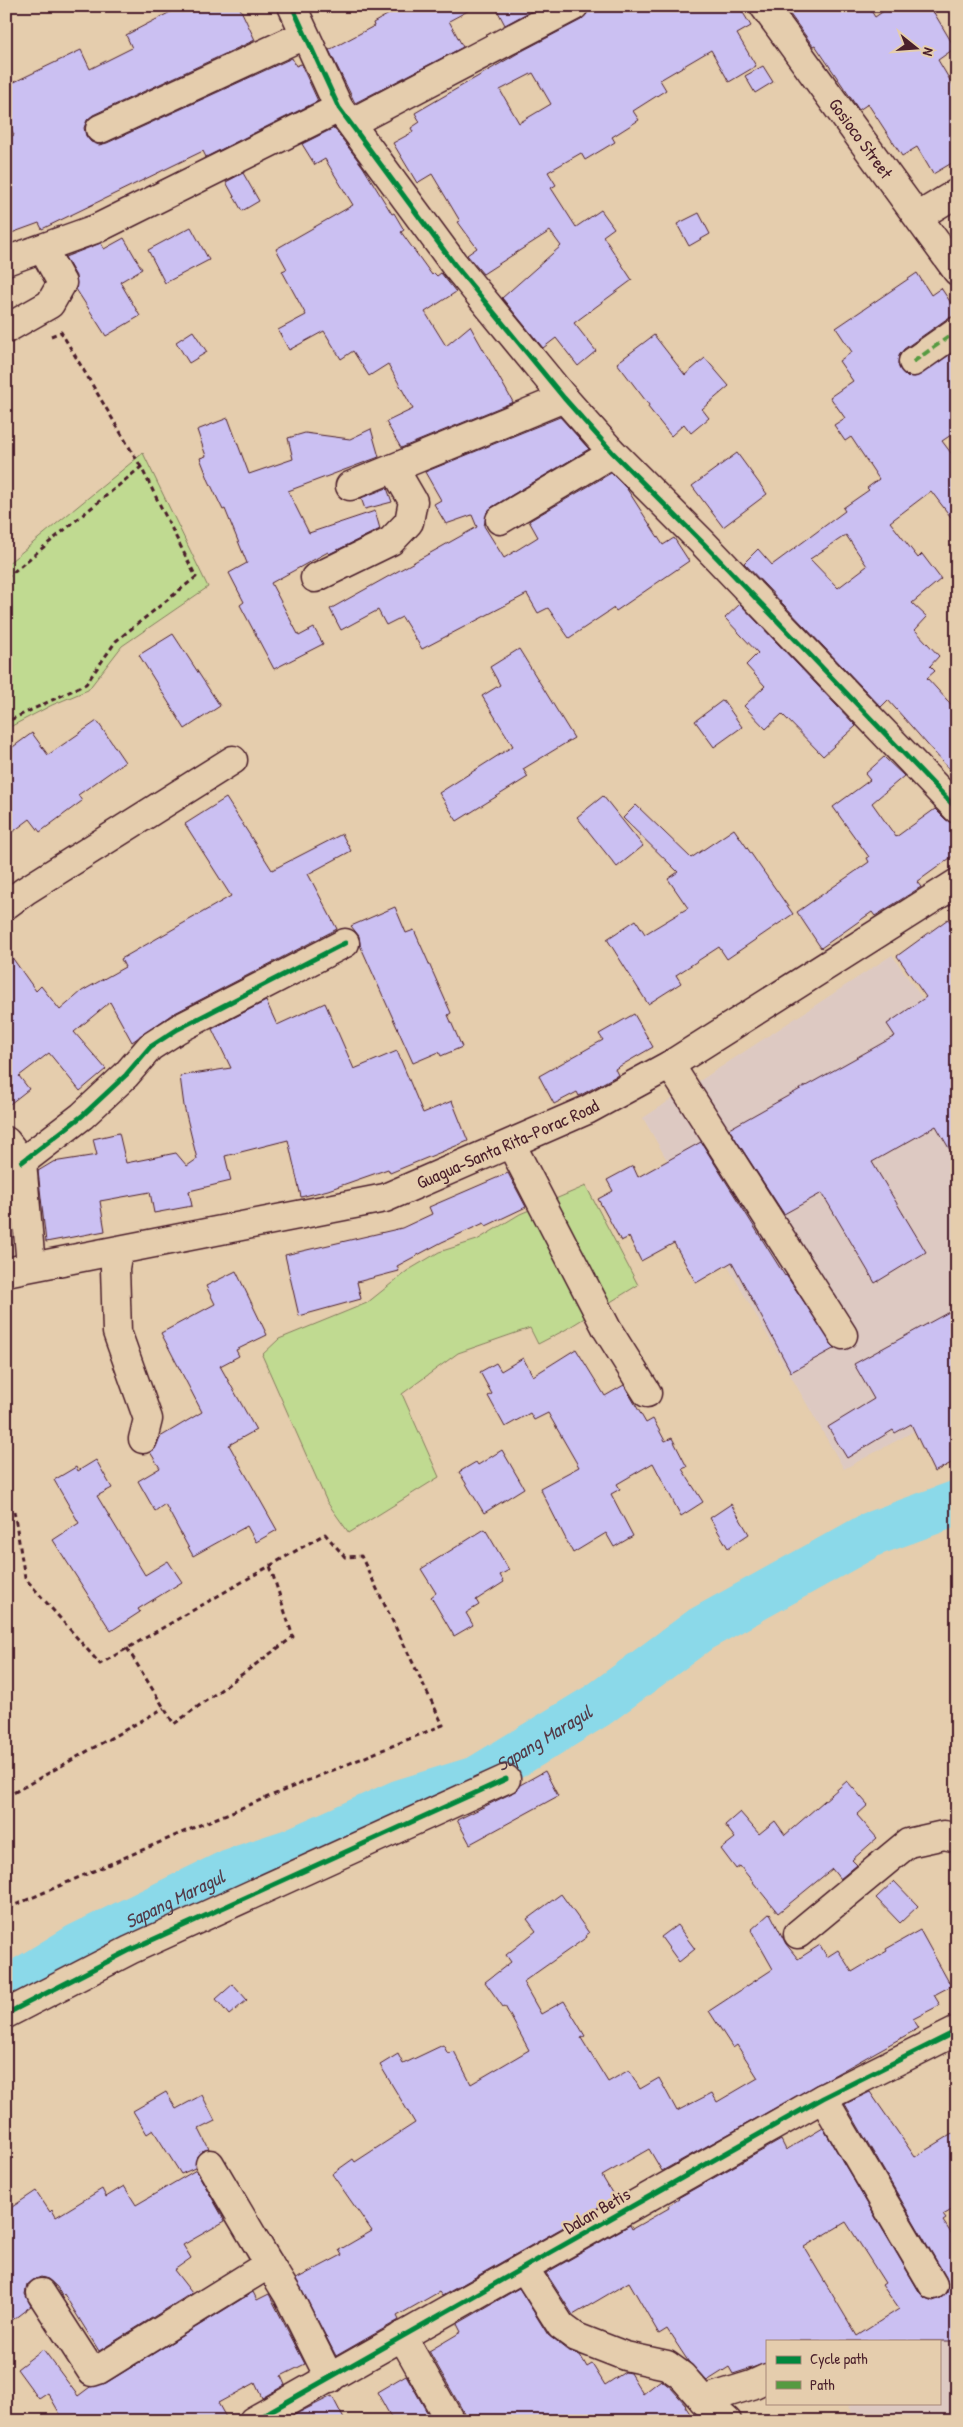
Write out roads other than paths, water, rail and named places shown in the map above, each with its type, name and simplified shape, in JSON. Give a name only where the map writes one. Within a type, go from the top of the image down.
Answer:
[{"type":"street","points":[[292,6],[345,115],[454,264],[564,398],[613,453],[704,544],[957,810]]},
{"type":"street","points":[[6,260],[43,249],[98,228],[345,115],[574,6]]},
{"type":"street","name":"Gosioco Street","points":[[764,6],[919,216],[957,271]]},
{"type":"street","points":[[100,129],[304,34]]},
{"type":"street","points":[[919,216],[957,193]]},
{"type":"street","points":[[6,328],[50,304],[62,283],[43,249]]},
{"type":"street","points":[[913,362],[957,331]]},
{"type":"street","points":[[350,486],[395,470],[564,398]]},
{"type":"street","points":[[500,520],[613,453]]},
{"type":"street","points":[[315,578],[391,541],[408,522],[413,501],[395,470]]},
{"type":"street","points":[[6,904],[25,890],[233,760]]},
{"type":"street","name":"Guagua-Santa Rita-Porac Road","points":[[19,1269],[385,1198],[587,1110],[670,1065],[957,883]]},
{"type":"street","points":[[19,1269],[14,1151],[82,1116],[126,1075],[150,1047],[178,1029],[345,943]]},
{"type":"street","points":[[670,1065],[843,1335]]},
{"type":"street","points":[[511,1144],[607,1329],[646,1393]]},
{"type":"street","points":[[118,1251],[115,1268],[117,1332],[148,1419],[143,1439]]},
{"type":"street","points":[[6,2014],[130,1950],[506,1779]]},
{"type":"street","points":[[798,1934],[908,1843],[944,1835],[957,1838]]},
{"type":"street","name":"Dalan Betis","points":[[252,2421],[330,2379],[402,2336],[824,2098],[957,2031]]},
{"type":"street","points":[[824,2098],[933,2284]]},
{"type":"street","points":[[210,2164],[288,2295],[330,2379]]},
{"type":"street","points":[[41,2293],[92,2372],[269,2264]]},
{"type":"street","points":[[524,2268],[561,2326],[576,2336],[625,2356],[667,2365],[682,2376],[703,2400],[727,2421]]},
{"type":"street","points":[[402,2336],[450,2421]]},
{"type":"street","points":[[703,2400],[752,2385],[766,2378]]},
{"type":"waterway","name":"Sapang Maragul","points":[[6,1990],[78,1946],[231,1871],[291,1851],[400,1802],[478,1778],[598,1705],[701,1629],[872,1534],[957,1503]]}]
